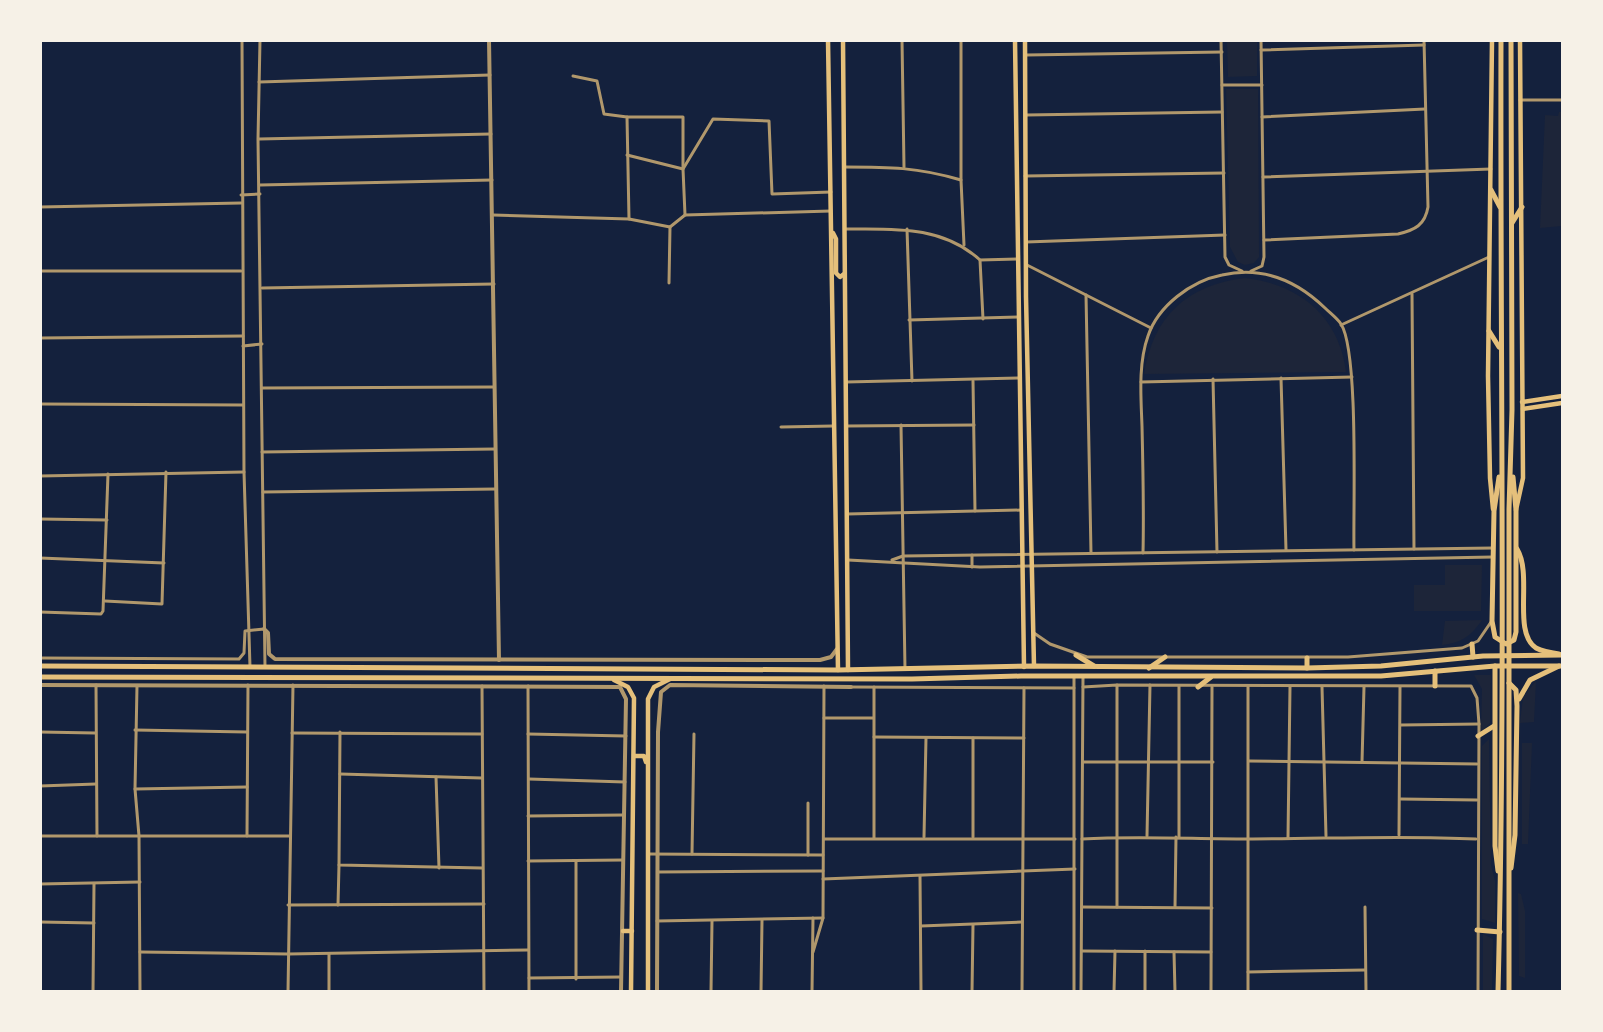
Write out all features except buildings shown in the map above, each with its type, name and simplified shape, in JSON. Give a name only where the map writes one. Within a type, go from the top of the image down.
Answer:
[{"type":"main road","points":[[828,40],[838,670]]},
{"type":"main road","points":[[843,40],[848,670]]},
{"type":"main road","points":[[1015,40],[1024,667]]},
{"type":"main road","points":[[1025,40],[1026,297],[1035,666]]},
{"type":"main road","points":[[1492,40],[1489,331],[1490,478],[1494,511]]},
{"type":"main road","points":[[1498,992],[1503,510],[1500,469],[1501,40]]},
{"type":"main road","points":[[1509,992],[1511,40]]},
{"type":"main road","points":[[1516,510],[1522,486],[1523,409],[1520,40]]},
{"type":"main road","points":[[1015,77],[1021,80],[1025,75]]},
{"type":"main road","points":[[1015,92],[1020,87],[1026,91]]},
{"type":"main road","points":[[1491,190],[1500,208]]},
{"type":"main road","points":[[1511,225],[1522,207]]},
{"type":"main road","points":[[831,231],[836,238],[836,273],[840,277],[844,271]]},
{"type":"main road","points":[[1018,285],[1022,288],[1026,285]]},
{"type":"main road","points":[[1018,298],[1022,294],[1026,297]]},
{"type":"main road","points":[[834,306],[839,300],[845,305]]},
{"type":"main road","points":[[1489,331],[1500,347]]},
{"type":"main road","points":[[1522,402],[1563,396]]},
{"type":"main road","points":[[1523,409],[1563,403]]},
{"type":"main road","points":[[1500,469],[1494,511],[1492,621],[1498,640],[1506,644],[1514,640],[1516,632],[1516,510],[1511,468]]},
{"type":"main road","points":[[1516,548],[1524,568],[1526,633],[1538,649],[1561,654]]},
{"type":"main road","points":[[1472,645],[1473,657]]},
{"type":"main road","points":[[838,648],[848,648]]},
{"type":"main road","points":[[40,666],[838,670],[1035,666],[1307,668],[1381,666],[1494,655],[1561,654]]},
{"type":"main road","points":[[1076,655],[1096,667]]},
{"type":"main road","points":[[1494,655],[1495,846],[1500,884]]},
{"type":"main road","points":[[1518,655],[1518,666]]},
{"type":"main road","points":[[1149,668],[1165,657]]},
{"type":"main road","points":[[113,658],[113,666]]},
{"type":"main road","points":[[1307,658],[1307,668]]},
{"type":"main road","points":[[372,659],[373,667]]},
{"type":"main road","points":[[557,660],[557,668]]},
{"type":"main road","points":[[698,660],[699,669]]},
{"type":"main road","points":[[756,660],[756,669]]},
{"type":"main road","points":[[1381,666],[1381,676]]},
{"type":"main road","points":[[40,677],[251,683],[410,682],[476,679],[506,683],[584,683],[672,678],[912,680],[1074,676],[1381,676],[1495,666],[1561,666]]},
{"type":"main road","points":[[1517,706],[1521,692],[1530,680],[1561,666]]},
{"type":"main road","points":[[1359,667],[1360,676]]},
{"type":"main road","points":[[453,668],[453,679]]},
{"type":"main road","points":[[475,668],[476,679]]},
{"type":"main road","points":[[1435,671],[1435,686]]},
{"type":"main road","points":[[66,677],[66,685]]},
{"type":"main road","points":[[1198,687],[1211,677]]},
{"type":"main road","points":[[648,992],[649,694],[659,683],[672,678]]},
{"type":"main road","points":[[712,678],[712,686]]},
{"type":"main road","points":[[851,679],[851,687]]},
{"type":"main road","points":[[614,680],[628,687],[634,698],[631,992]]},
{"type":"main road","points":[[912,680],[912,687]]},
{"type":"main road","points":[[1495,685],[1502,682],[1514,686],[1517,706],[1515,835],[1508,881]]},
{"type":"main road","points":[[1478,736],[1494,726]]},
{"type":"main road","points":[[635,756],[645,757],[649,774]]},
{"type":"main road","points":[[624,837],[633,836]]},
{"type":"main road","points":[[1477,930],[1500,932]]},
{"type":"main road","points":[[623,931],[632,931]]},
{"type":"street","points":[[242,40],[243,472],[250,667]]},
{"type":"street","points":[[260,40],[258,139],[262,288],[265,667]]},
{"type":"street","points":[[489,40],[499,660]]},
{"type":"street","points":[[902,40],[904,166]]},
{"type":"street","points":[[961,40],[961,180],[964,245]]},
{"type":"street","points":[[1221,40],[1226,261],[1233,268],[1247,272],[1262,266],[1264,240],[1261,40]]},
{"type":"street","points":[[1261,50],[1424,43],[1427,214],[1419,227],[1409,231],[1264,240]]},
{"type":"street","points":[[1026,55],[1221,52]]},
{"type":"street","points":[[259,82],[490,75]]},
{"type":"street","points":[[573,76],[597,81],[604,114],[627,117],[683,117],[685,215]]},
{"type":"street","points":[[1222,85],[1262,85]]},
{"type":"street","points":[[1520,100],[1563,100]]},
{"type":"street","points":[[1262,117],[1425,109]]},
{"type":"street","points":[[1026,115],[1222,112]]},
{"type":"street","points":[[627,117],[629,219]]},
{"type":"street","points":[[683,169],[713,119],[769,121],[772,194],[831,192]]},
{"type":"street","points":[[258,139],[491,134]]},
{"type":"street","points":[[627,155],[683,169]]},
{"type":"street","points":[[844,167],[904,166],[961,180]]},
{"type":"street","points":[[1263,177],[1491,169]]},
{"type":"street","points":[[1025,176],[1224,173]]},
{"type":"street","points":[[260,185],[492,180]]},
{"type":"street","points":[[241,195],[260,194]]},
{"type":"street","points":[[40,207],[241,203]]},
{"type":"street","points":[[493,214],[629,219],[670,226],[685,215],[831,211]]},
{"type":"street","points":[[669,283],[670,226]]},
{"type":"street","points":[[845,229],[907,229],[933,233],[964,245],[980,260],[983,319]]},
{"type":"street","points":[[907,229],[912,381]]},
{"type":"street","points":[[1026,242],[1225,235]]},
{"type":"street","points":[[1341,325],[1490,256]]},
{"type":"street","points":[[980,260],[1017,259]]},
{"type":"street","points":[[1026,265],[1151,328]]},
{"type":"street","points":[[40,271],[241,271]]},
{"type":"street","points":[[1143,553],[1141,382],[1144,352],[1151,328],[1175,298],[1198,283],[1228,273],[1247,272],[1269,274],[1293,284],[1317,301],[1341,325],[1352,377],[1354,550]]},
{"type":"street","points":[[262,288],[494,284]]},
{"type":"street","points":[[1412,294],[1414,549]]},
{"type":"street","points":[[1086,295],[1091,553]]},
{"type":"street","points":[[909,320],[1018,317]]},
{"type":"street","points":[[40,338],[243,336]]},
{"type":"street","points":[[243,346],[262,344]]},
{"type":"street","points":[[1141,382],[1352,377]]},
{"type":"street","points":[[846,382],[973,381],[1020,378]]},
{"type":"street","points":[[1281,378],[1286,551]]},
{"type":"street","points":[[1213,379],[1218,552]]},
{"type":"street","points":[[973,381],[975,511]]},
{"type":"street","points":[[262,388],[496,387]]},
{"type":"street","points":[[40,404],[243,405]]},
{"type":"street","points":[[846,426],[974,425]]},
{"type":"street","points":[[781,427],[835,426]]},
{"type":"street","points":[[901,426],[905,669]]},
{"type":"street","points":[[262,452],[497,450]]},
{"type":"street","points":[[105,601],[162,604],[166,472]]},
{"type":"street","points":[[40,476],[243,472]]},
{"type":"street","points":[[40,612],[101,614],[105,601],[108,474]]},
{"type":"street","points":[[262,492],[498,489]]},
{"type":"street","points":[[847,514],[1022,510]]},
{"type":"street","points":[[40,519],[107,520]]},
{"type":"street","points":[[847,560],[890,560],[903,555],[1493,548]]},
{"type":"street","points":[[1309,550],[1310,560]]},
{"type":"street","points":[[972,555],[972,567]]},
{"type":"street","points":[[890,560],[903,565],[1023,567],[1493,557]]},
{"type":"street","points":[[40,558],[164,563]]},
{"type":"street","points":[[1034,633],[1045,642],[1076,655],[1307,658],[1389,655],[1462,648],[1472,645],[1486,632],[1492,621]]},
{"type":"street","points":[[264,629],[268,633],[269,654],[273,659],[823,660],[833,656],[838,648]]},
{"type":"street","points":[[40,658],[239,659],[244,653],[244,632],[264,629]]},
{"type":"street","points":[[1074,676],[1074,992]]},
{"type":"street","points":[[1082,992],[1083,677]]},
{"type":"street","points":[[40,684],[137,686],[251,683],[293,685],[323,682]]},
{"type":"street","points":[[410,682],[482,686],[506,683],[528,686],[584,683],[615,686],[624,691],[626,736],[621,992]]},
{"type":"street","points":[[247,836],[247,732],[251,683]]},
{"type":"street","points":[[288,992],[293,685]]},
{"type":"street","points":[[657,992],[659,698],[670,685],[1074,688]]},
{"type":"street","points":[[1083,687],[1118,685],[1471,686],[1478,698],[1479,724],[1477,764],[1478,992]]},
{"type":"street","points":[[1117,907],[1118,685]]},
{"type":"street","points":[[1147,836],[1150,685]]},
{"type":"street","points":[[96,686],[97,836]]},
{"type":"street","points":[[137,686],[135,789],[139,836],[140,992]]},
{"type":"street","points":[[482,686],[484,992]]},
{"type":"street","points":[[528,686],[529,992]]},
{"type":"street","points":[[813,952],[823,918],[824,686]]},
{"type":"street","points":[[1175,908],[1179,686]]},
{"type":"street","points":[[874,687],[874,838]]},
{"type":"street","points":[[1210,992],[1213,838],[1212,687]]},
{"type":"street","points":[[1248,687],[1248,992]]},
{"type":"street","points":[[1288,838],[1290,687]]},
{"type":"street","points":[[1322,687],[1326,836]]},
{"type":"street","points":[[1362,762],[1364,687]]},
{"type":"street","points":[[1399,835],[1400,687]]},
{"type":"street","points":[[1022,992],[1024,688]]},
{"type":"street","points":[[824,718],[873,718]]},
{"type":"street","points":[[1401,725],[1479,724]]},
{"type":"street","points":[[135,730],[247,732]]},
{"type":"street","points":[[40,732],[96,733]]},
{"type":"street","points":[[338,905],[340,732]]},
{"type":"street","points":[[291,733],[482,734]]},
{"type":"street","points":[[528,734],[626,736]]},
{"type":"street","points":[[692,854],[694,734]]},
{"type":"street","points":[[874,737],[1024,738]]},
{"type":"street","points":[[924,837],[926,738]]},
{"type":"street","points":[[973,738],[974,837]]},
{"type":"street","points":[[1249,761],[1477,764]]},
{"type":"street","points":[[1082,762],[1213,762]]},
{"type":"street","points":[[340,774],[482,778]]},
{"type":"street","points":[[436,777],[439,868]]},
{"type":"street","points":[[529,779],[625,782]]},
{"type":"street","points":[[40,786],[96,784]]},
{"type":"street","points":[[135,789],[247,787]]},
{"type":"street","points":[[1401,799],[1477,800]]},
{"type":"street","points":[[808,803],[808,855]]},
{"type":"street","points":[[528,816],[624,815]]},
{"type":"street","points":[[1082,838],[1147,836],[1249,839],[1399,835],[1477,839]]},
{"type":"street","points":[[40,836],[290,836]]},
{"type":"street","points":[[824,839],[1075,838]]},
{"type":"street","points":[[649,854],[823,855]]},
{"type":"street","points":[[528,861],[623,860]]},
{"type":"street","points":[[576,861],[576,978]]},
{"type":"street","points":[[339,865],[482,868]]},
{"type":"street","points":[[823,879],[1075,869]]},
{"type":"street","points":[[658,872],[823,871]]},
{"type":"street","points":[[920,876],[921,992]]},
{"type":"street","points":[[40,884],[140,882]]},
{"type":"street","points":[[1074,883],[1079,886],[1082,882]]},
{"type":"street","points":[[93,992],[94,884]]},
{"type":"street","points":[[288,905],[484,904]]},
{"type":"street","points":[[1082,907],[1212,908]]},
{"type":"street","points":[[1365,907],[1366,992]]},
{"type":"street","points":[[812,992],[813,918]]},
{"type":"street","points":[[657,921],[823,918]]},
{"type":"street","points":[[761,992],[762,920]]},
{"type":"street","points":[[711,992],[712,921]]},
{"type":"street","points":[[40,922],[94,923]]},
{"type":"street","points":[[921,926],[1022,922]]},
{"type":"street","points":[[972,992],[973,925]]},
{"type":"street","points":[[140,952],[329,954],[528,950]]},
{"type":"street","points":[[1082,951],[1211,952]]},
{"type":"street","points":[[1114,992],[1115,951]]},
{"type":"street","points":[[1144,951],[1145,992]]},
{"type":"street","points":[[1174,952],[1175,992]]},
{"type":"street","points":[[329,954],[329,992]]},
{"type":"street","points":[[1248,972],[1365,970]]},
{"type":"street","points":[[529,978],[621,977]]},
{"type":"shaded area","points":[[1227,41],[1257,41],[1257,76],[1228,77]]},
{"type":"shaded area","points":[[1226,89],[1258,89],[1259,257],[1254,263],[1245,265],[1238,262],[1230,247]]},
{"type":"shaded area","points":[[1559,112],[1562,112],[1562,226],[1540,228],[1545,115],[1558,116]]},
{"type":"shaded area","points":[[1245,278],[1283,287],[1313,306],[1335,335],[1342,352],[1346,372],[1144,374],[1155,336],[1176,307],[1190,296],[1206,288]]},
{"type":"shaded area","points":[[1445,565],[1482,565],[1481,611],[1414,611],[1414,585],[1445,585]]},
{"type":"shaded area","points":[[1482,620],[1465,638],[1442,645],[1445,621]]},
{"type":"shaded area","points":[[1474,675],[1491,675],[1490,723],[1481,732],[1482,689]]},
{"type":"shaded area","points":[[1536,681],[1534,722],[1520,723],[1523,697]]},
{"type":"shaded area","points":[[1489,739],[1491,865],[1495,881],[1495,923],[1482,919],[1482,746]]},
{"type":"shaded area","points":[[1522,743],[1532,743],[1528,844],[1522,844]]},
{"type":"shaded area","points":[[1518,893],[1521,894],[1525,911],[1525,978],[1519,976]]},
{"type":"shaded area","points":[[1483,934],[1493,939],[1492,991],[1483,991]]}]
